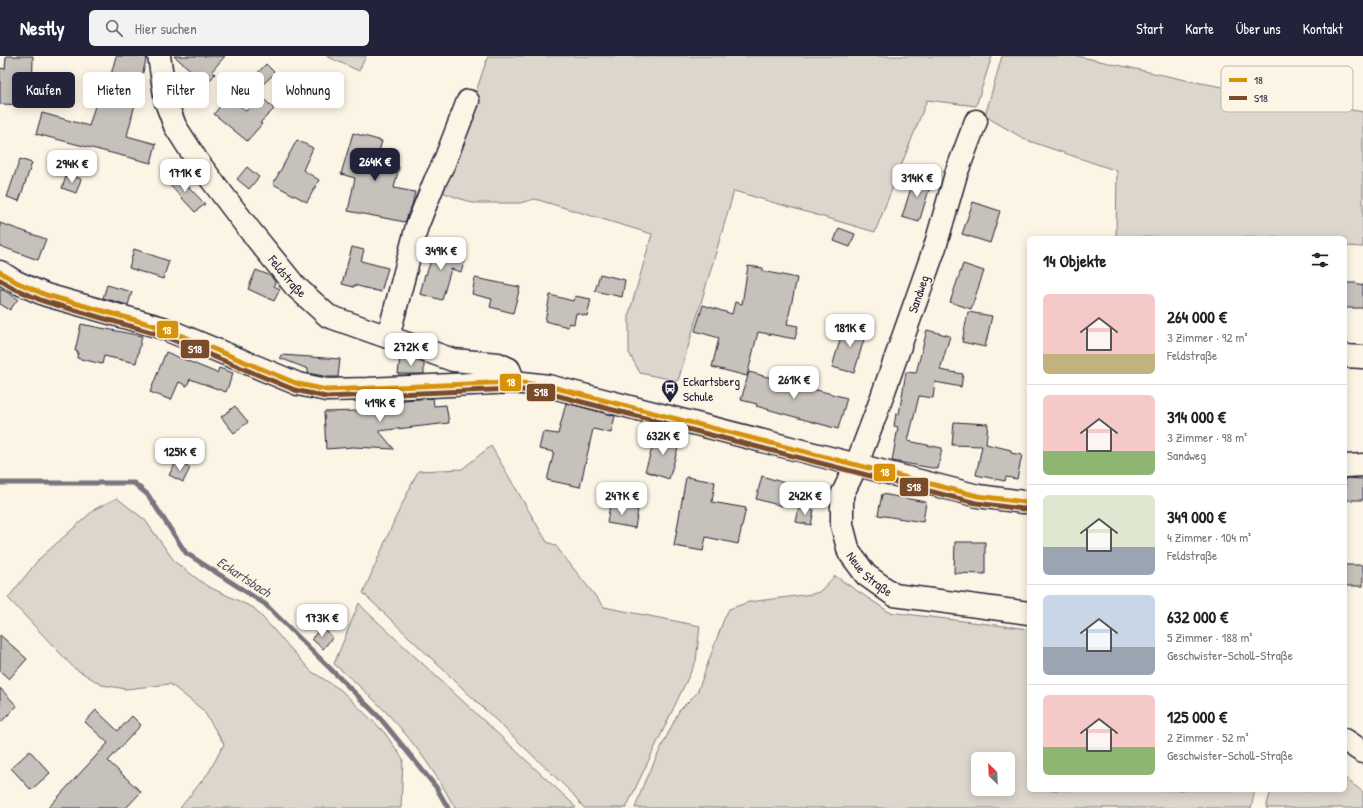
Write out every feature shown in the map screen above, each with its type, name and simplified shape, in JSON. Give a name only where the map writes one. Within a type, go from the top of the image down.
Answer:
[{"type":"street","name":"Feldstraße","points":[[159,56],[166,102],[175,126],[198,162],[248,228],[295,286],[328,316],[453,360],[498,364],[509,369],[514,382]]},
{"type":"street","points":[[388,337],[417,226],[468,101]]},
{"type":"street","name":"Sandweg","points":[[856,466],[932,254],[956,174],[976,121]]},
{"type":"street","points":[[0,272],[16,282],[46,295],[163,328],[298,384],[327,390],[514,382],[548,386],[978,496],[1027,501]]},
{"type":"street","points":[[1347,356],[1363,357]]},
{"type":"street","points":[[1347,466],[1363,465]]},
{"type":"street","name":"Neue Straße","points":[[856,466],[842,495],[842,525],[850,552],[866,575],[894,595],[1027,613]]},
{"type":"street","points":[[1347,741],[1363,752]]},
{"type":"shaded area","points":[[326,56],[366,56],[359,71]]},
{"type":"shaded area","points":[[488,56],[992,56],[976,106],[927,100],[875,232],[734,191],[678,381],[640,373],[629,353],[629,314],[652,234],[535,199],[520,203],[472,203],[442,192]]},
{"type":"shaded area","points":[[1002,56],[1077,56],[1221,87],[1221,112],[1353,112],[1353,110],[1363,112],[1363,247],[1347,246],[1347,236],[1116,236],[1117,171],[1026,140],[985,116]]},
{"type":"shaded area","points":[[491,446],[547,542],[555,545],[604,607],[700,626],[696,661],[626,808],[584,808],[572,793],[363,593],[395,519],[418,471],[462,469]]},
{"type":"shaded area","points":[[117,498],[145,520],[175,562],[207,586],[254,608],[311,671],[341,690],[384,732],[403,759],[401,808],[180,808],[209,772],[224,744],[203,710],[170,684],[126,689],[102,685],[74,668],[8,598],[39,559],[95,509]]},
{"type":"shaded area","points":[[835,576],[889,612],[1027,629],[1027,792],[1255,792],[1251,808],[635,808],[644,783],[679,711],[697,693],[729,609],[749,602],[819,592]]},
{"type":"shaded area","points":[[359,603],[576,808],[455,808],[429,765],[409,738],[370,696],[334,664]]},
{"type":"shaded area","points":[[1347,780],[1363,792],[1363,808],[1266,808],[1270,792],[1347,792]]},
{"type":"building","points":[[6,56],[33,56],[33,72],[12,72],[12,104],[0,104],[0,68],[5,69]]},
{"type":"building","points":[[116,56],[147,56],[143,72],[112,72]]},
{"type":"building","points":[[174,56],[225,56],[212,71],[215,74],[209,82],[209,72],[193,72]]},
{"type":"building","points":[[266,64],[274,72],[272,72],[272,76],[264,83],[264,72],[259,72]]},
{"type":"building","points":[[264,99],[274,109],[260,123],[262,124],[247,141],[214,114],[219,108],[242,108],[246,111],[249,108],[264,108]]},
{"type":"building","points":[[94,108],[134,108],[127,136],[156,144],[151,163],[36,134],[42,113],[89,126]]},
{"type":"building","points":[[353,133],[382,141],[376,162],[399,167],[394,188],[415,192],[412,205],[405,222],[348,211],[355,178],[341,174]]},
{"type":"building","points":[[297,140],[313,148],[303,170],[319,180],[307,202],[273,184]]},
{"type":"building","points":[[20,159],[32,163],[19,201],[7,197]]},
{"type":"building","points":[[247,167],[259,177],[249,189],[237,179]]},
{"type":"building","points":[[175,173],[205,204],[195,212],[166,181]]},
{"type":"building","points":[[67,174],[81,179],[76,193],[62,188]]},
{"type":"building","points":[[915,175],[932,180],[919,222],[902,217]]},
{"type":"building","points":[[973,202],[1000,211],[990,243],[962,234]]},
{"type":"building","points":[[0,223],[46,239],[38,260],[0,246]]},
{"type":"building","points":[[839,228],[855,234],[850,247],[834,241]]},
{"type":"building","points":[[437,243],[450,247],[449,251],[466,257],[461,272],[451,269],[442,300],[420,294],[425,274],[426,275]]},
{"type":"building","points":[[352,247],[364,250],[361,261],[388,268],[381,292],[354,285],[354,287],[342,284]]},
{"type":"building","points":[[134,249],[169,261],[163,279],[129,268]]},
{"type":"building","points":[[963,264],[984,271],[971,309],[950,302]]},
{"type":"building","points":[[748,266],[763,268],[763,271],[797,278],[787,324],[798,326],[795,339],[758,332],[747,376],[712,367],[719,338],[695,331],[703,305],[732,314],[735,302],[742,304]]},
{"type":"building","points":[[256,270],[271,276],[275,282],[274,286],[280,289],[274,301],[248,289]]},
{"type":"building","points":[[600,274],[625,280],[622,297],[595,291]]},
{"type":"building","points":[[475,278],[520,287],[513,313],[490,307],[492,299],[472,294]]},
{"type":"building","points":[[1347,283],[1363,285],[1363,308],[1347,308]]},
{"type":"building","points":[[107,285],[132,292],[128,305],[103,298]]},
{"type":"building","points":[[0,288],[18,299],[10,310],[0,304]]},
{"type":"building","points":[[550,295],[573,301],[575,296],[591,299],[587,316],[576,313],[574,324],[569,323],[568,327],[545,321]]},
{"type":"building","points":[[968,312],[992,316],[985,347],[962,342]]},
{"type":"building","points":[[845,323],[867,329],[854,373],[832,367]]},
{"type":"building","points":[[81,324],[142,336],[136,363],[104,356],[102,364],[77,358],[78,351],[75,351]]},
{"type":"building","points":[[927,330],[950,336],[940,370],[963,374],[961,387],[935,382],[933,398],[919,396],[908,441],[942,448],[938,469],[892,461],[898,427],[894,426],[896,414],[899,414],[906,372],[916,373]]},
{"type":"building","points":[[166,352],[217,373],[219,368],[233,373],[226,392],[190,379],[187,386],[179,382],[171,400],[150,392]]},
{"type":"building","points":[[281,355],[340,359],[338,377],[328,377],[308,373],[308,369],[280,358]]},
{"type":"building","points":[[400,357],[409,358],[424,363],[424,374],[398,374]]},
{"type":"building","points":[[749,372],[847,398],[838,429],[756,406],[757,404],[741,400]]},
{"type":"building","points":[[433,398],[434,406],[446,405],[449,423],[379,431],[394,449],[353,447],[326,449],[324,412],[390,410],[389,401]]},
{"type":"building","points":[[566,403],[615,416],[611,433],[593,429],[580,487],[547,480],[554,452],[539,449],[543,432],[558,434]]},
{"type":"building","points":[[235,406],[248,422],[234,433],[221,417]]},
{"type":"building","points":[[954,422],[988,424],[986,444],[1011,450],[1011,453],[1022,455],[1017,479],[1006,477],[1005,481],[976,475],[982,446],[952,445]]},
{"type":"building","points":[[657,433],[680,441],[669,479],[645,471]]},
{"type":"building","points":[[176,462],[190,468],[183,482],[169,475]]},
{"type":"building","points":[[762,476],[788,484],[782,506],[756,499]]},
{"type":"building","points":[[686,477],[715,482],[712,502],[746,508],[738,544],[706,537],[703,551],[674,546]]},
{"type":"building","points":[[1347,478],[1363,479],[1363,500],[1347,500]]},
{"type":"building","points":[[882,494],[926,502],[923,522],[878,515]]},
{"type":"building","points":[[610,505],[638,510],[635,528],[607,523]]},
{"type":"building","points":[[799,508],[814,510],[811,525],[796,522]]},
{"type":"building","points":[[955,542],[985,542],[985,574],[954,573]]},
{"type":"building","points":[[1347,565],[1363,565],[1363,586],[1347,586]]},
{"type":"building","points":[[321,627],[333,637],[323,649],[312,639]]},
{"type":"building","points":[[0,635],[27,659],[9,679],[0,671]]},
{"type":"building","points":[[0,688],[17,706],[0,723]]},
{"type":"building","points":[[96,710],[118,731],[132,716],[141,725],[108,761],[141,792],[126,808],[48,808],[108,743],[85,722]]},
{"type":"building","points":[[30,751],[50,773],[31,790],[11,768]]},
{"type":"waterway","name":"Eckartsbach","points":[[0,483],[134,483],[148,495],[186,553],[265,604],[380,718],[436,787],[448,808]]},
{"type":"transit line","name":"18","points":[[0,272],[16,282],[46,295],[163,328],[298,384],[327,390],[514,382],[548,386],[978,496],[1027,501]]},
{"type":"transit line","name":"S18","points":[[0,280],[13,288],[43,301],[161,335],[295,390],[326,397],[514,389],[547,393],[976,503],[1027,508]]},
{"type":"place","name":"Eckartsberg Schule","points":[[670,403]]}]
